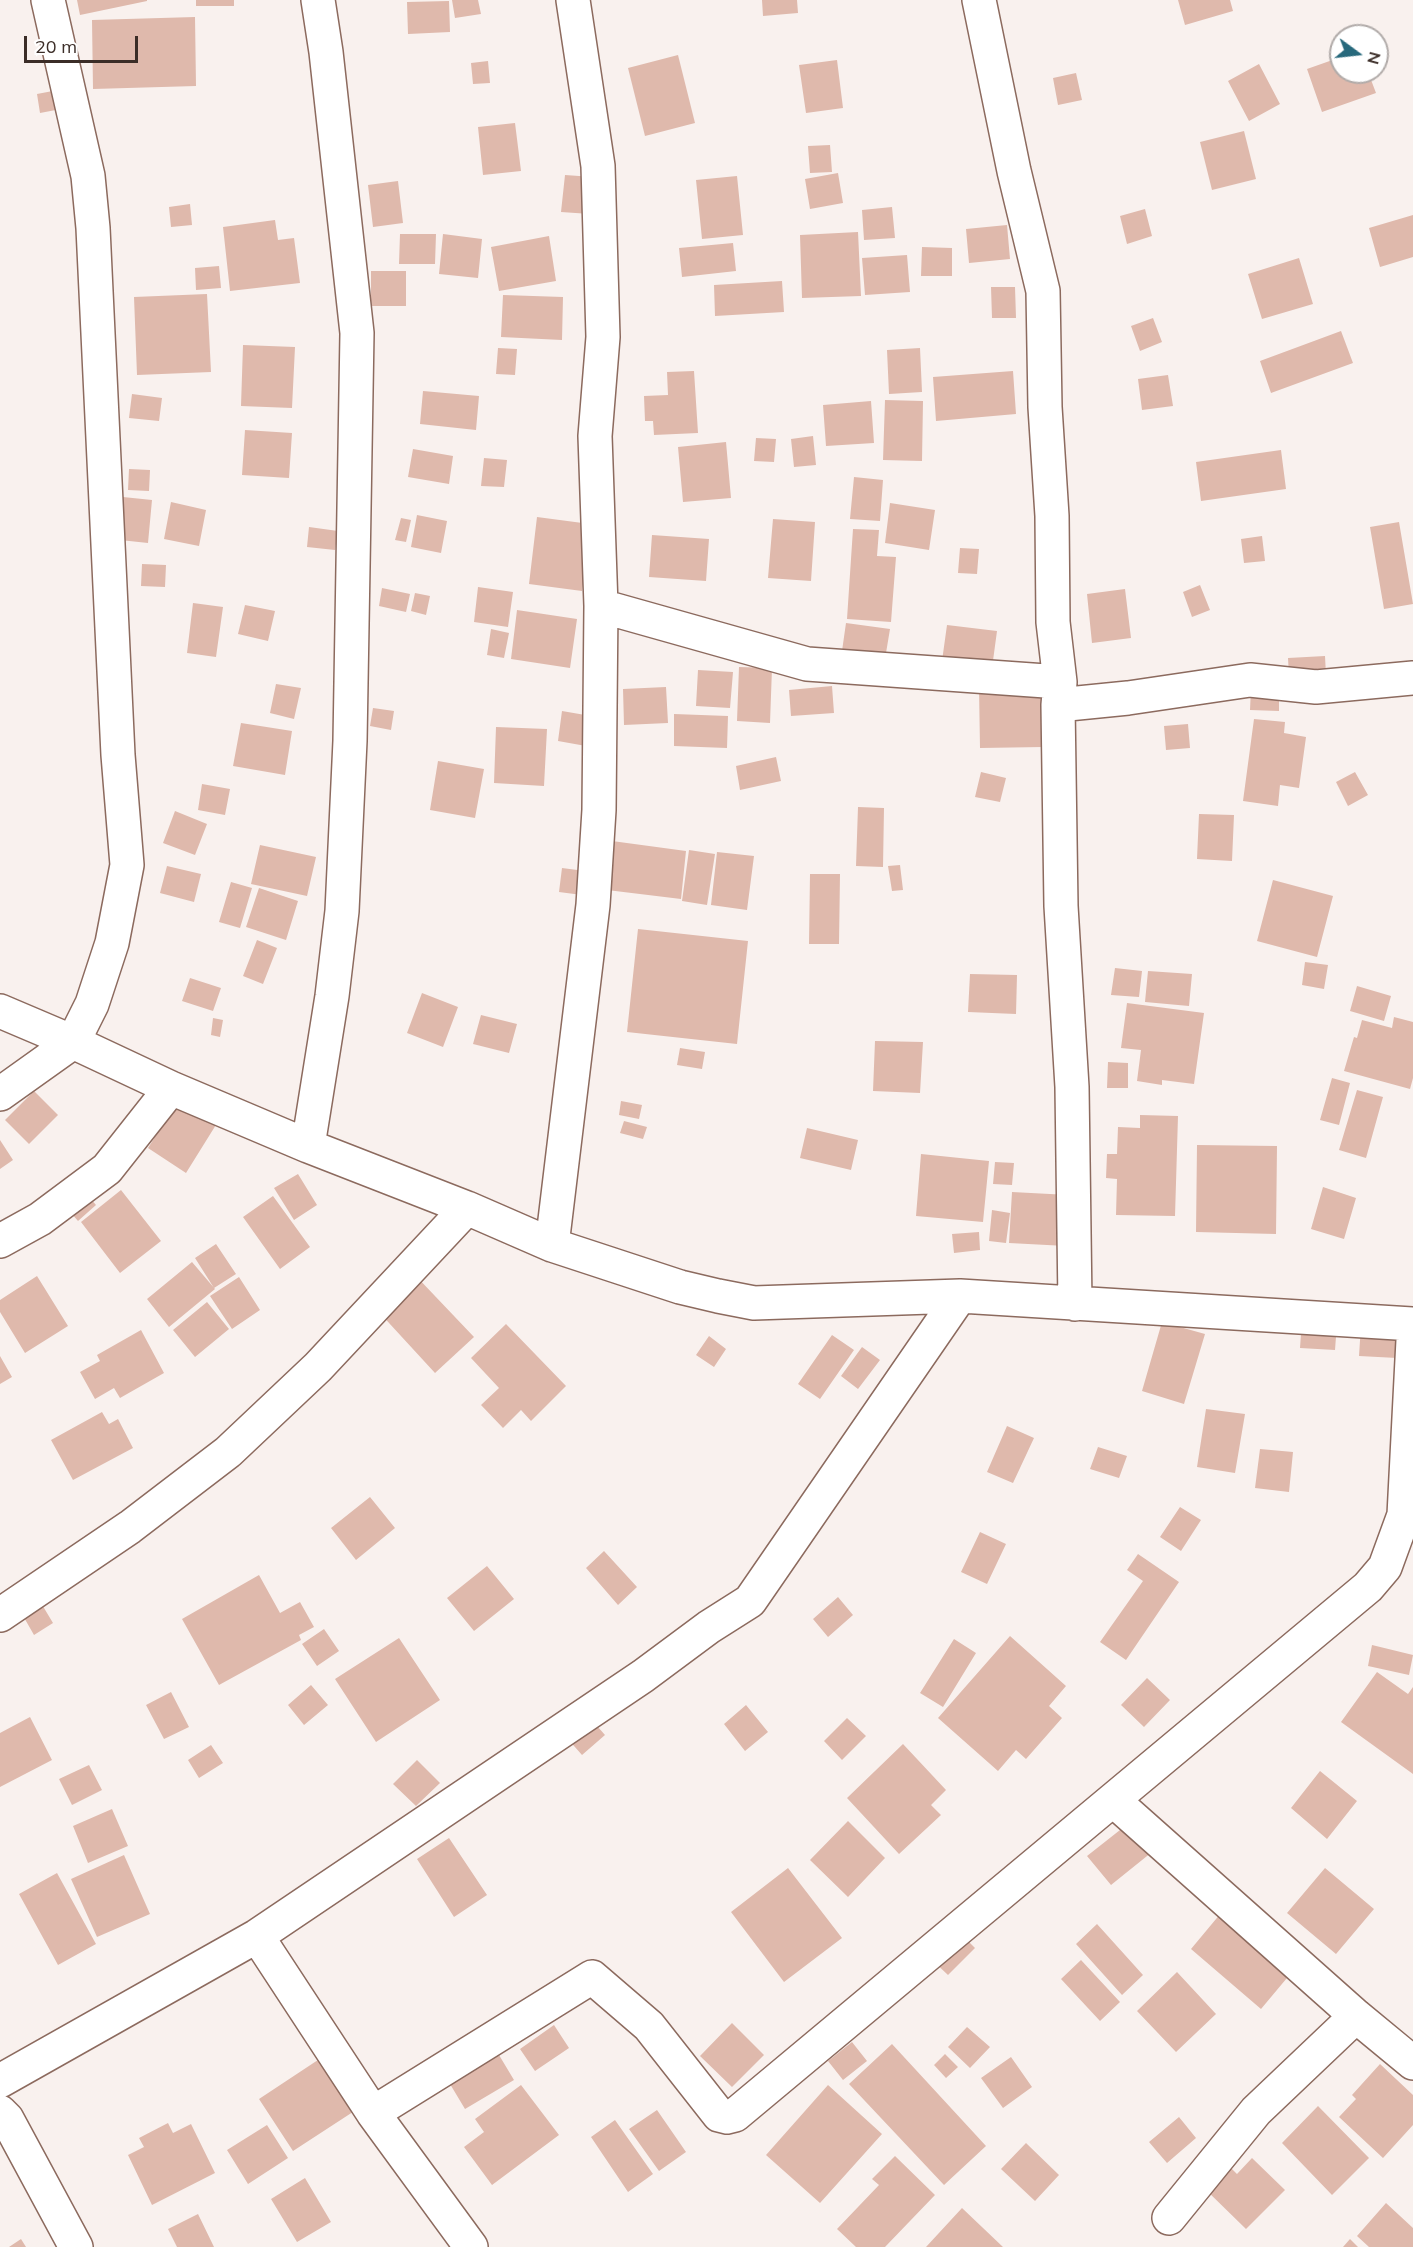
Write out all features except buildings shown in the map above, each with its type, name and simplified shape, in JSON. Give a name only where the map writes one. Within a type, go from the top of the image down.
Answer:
[{"type":"street","points":[[0,1094],[73,1042],[92,1004],[112,943],[127,865],[118,755],[93,228],[88,176],[48,0]]},
{"type":"street","points":[[308,1146],[332,996],[342,911],[351,729],[357,333],[326,52],[318,0]]},
{"type":"street","points":[[552,1245],[593,905],[599,810],[601,606],[595,436],[603,337],[598,166],[573,0]]},
{"type":"street","points":[[979,0],[1014,171],[1043,291],[1045,407],[1052,516],[1053,622],[1059,694],[1061,906],[1072,1088],[1075,1304]]},
{"type":"street","points":[[601,606],[807,664],[1059,694],[1128,698],[1250,680],[1316,687],[1413,678]]},
{"type":"street","points":[[0,1011],[171,1088],[308,1146],[467,1208],[552,1245],[680,1287],[754,1303],[960,1296],[1413,1324]]},
{"type":"street","points":[[0,1241],[40,1219],[107,1169],[171,1088]]},
{"type":"street","points":[[0,1615],[130,1527],[228,1452],[318,1366],[467,1208]]},
{"type":"street","points":[[0,2081],[257,1936],[750,1601],[960,1296]]},
{"type":"street","points":[[373,2113],[592,1977],[649,2026],[719,2115],[727,2117],[735,2115],[1368,1587],[1385,1567],[1404,1515],[1413,1340]]},
{"type":"street","points":[[1113,1800],[1356,2016],[1413,2063]]},
{"type":"street","points":[[257,1936],[373,2113],[471,2247]]},
{"type":"street","points":[[1169,2218],[1256,2111],[1356,2016]]},
{"type":"street","points":[[0,2112],[18,2138],[76,2247]]}]
